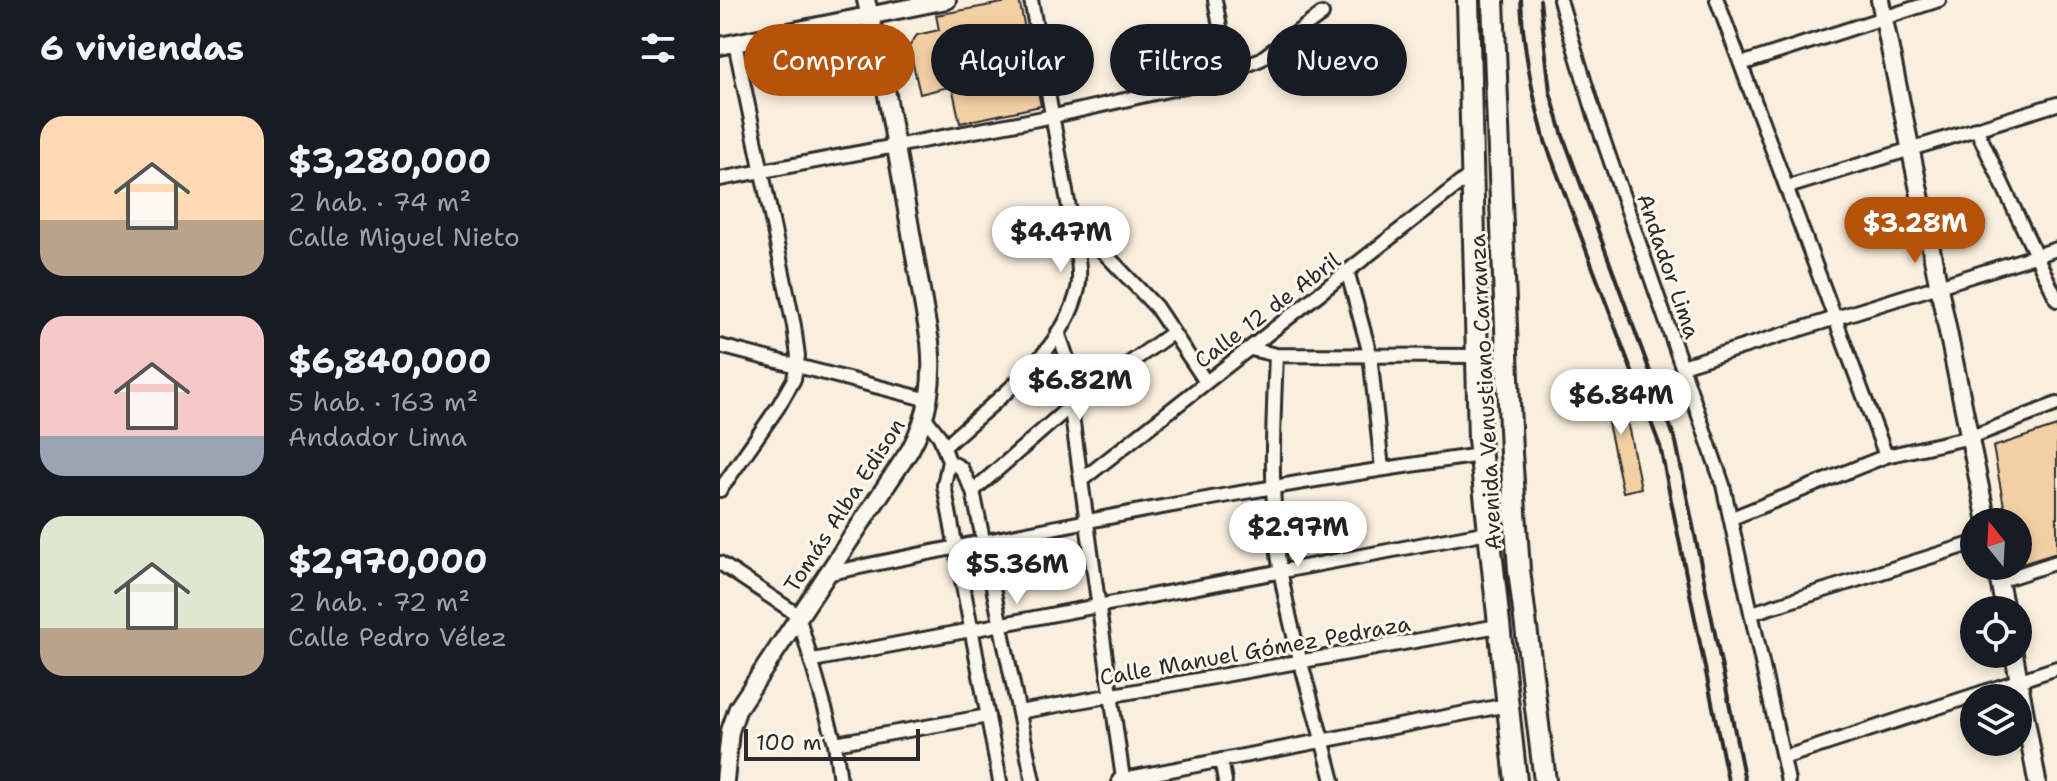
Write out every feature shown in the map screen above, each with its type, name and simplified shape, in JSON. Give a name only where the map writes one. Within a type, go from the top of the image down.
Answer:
[{"type":"main road","name":"Avenida Venustiano Carranza","points":[[1468,0],[1481,455],[1516,781]]},
{"type":"main road","name":"Avenida Venustiano Carranza","points":[[1493,0],[1511,453],[1519,570],[1545,781]]},
{"type":"street","points":[[720,490],[778,407],[797,368],[794,326],[728,45],[868,7],[947,0]]},
{"type":"street","points":[[944,447],[1029,367],[1058,332],[1079,285],[1054,116],[1031,0]]},
{"type":"street","points":[[1215,0],[1219,24]]},
{"type":"street","name":"Andador Lima","points":[[1560,0],[1595,116],[1732,518],[1788,781]]},
{"type":"street","points":[[1717,0],[1886,456]]},
{"type":"street","points":[[1880,0],[1984,508]]},
{"type":"street","points":[[1741,64],[1939,0]]},
{"type":"street","name":"Tomás Alba Edison","points":[[725,781],[725,729],[910,450],[926,419],[930,342],[868,7]]},
{"type":"street","points":[[1251,64],[1322,14]]},
{"type":"street","points":[[720,179],[894,148],[1139,96]]},
{"type":"street","points":[[1788,187],[2057,104]]},
{"type":"street","points":[[1976,128],[2057,300]]},
{"type":"street","name":"Calle 12 de Abril","points":[[1083,479],[1475,172]]},
{"type":"street","points":[[1070,217],[1126,272],[1206,382]]},
{"type":"street","points":[[1682,366],[2057,249]]},
{"type":"street","points":[[1348,274],[1370,354],[1382,469]]},
{"type":"street","points":[[1058,332],[1077,387],[1072,416],[1083,479],[1119,780],[1507,705]]},
{"type":"street","points":[[973,491],[1075,402],[1172,333]]},
{"type":"street","points":[[720,346],[929,400]]},
{"type":"street","points":[[1251,349],[1276,355],[1477,356]]},
{"type":"street","points":[[1276,355],[1273,460],[1281,571],[1299,662],[1333,781]]},
{"type":"street","points":[[1732,518],[1886,456],[1971,437],[2057,404]]},
{"type":"street","points":[[926,419],[949,461],[944,485],[1000,781]]},
{"type":"street","points":[[825,574],[1088,520],[1276,486],[1481,455]]},
{"type":"street","points":[[949,461],[961,468],[973,491],[1033,781]]},
{"type":"street","points":[[813,660],[1098,609],[1488,532]]},
{"type":"street","points":[[1752,613],[1960,547]]},
{"type":"street","points":[[2032,567],[2057,562]]},
{"type":"street","points":[[720,563],[798,615],[835,743],[840,781]]},
{"type":"street","name":"Calle Manuel Gómez Pedraza","points":[[1019,712],[1498,626]]},
{"type":"street","points":[[2017,668],[2037,781]]},
{"type":"street","points":[[1783,758],[2057,668]]},
{"type":"street","points":[[835,743],[988,716]]},
{"type":"street","points":[[1221,760],[1225,781]]},
{"type":"building","points":[[1019,0],[1024,24],[938,24],[936,15]]},
{"type":"building","points":[[931,32],[931,91],[920,94],[915,73],[917,35]]},
{"type":"building","points":[[954,96],[1039,96],[1041,106],[960,123]]},
{"type":"building","points":[[1619,382],[1641,488],[1623,492],[1600,386]]},
{"type":"building","points":[[2057,426],[2057,553],[2032,561],[2032,508],[2004,508],[1993,447]]},
{"type":"railway","points":[[1521,0],[1529,71],[1545,141],[1660,446],[1728,781]]},
{"type":"railway","points":[[1540,0],[1550,92],[1563,136],[1676,442],[1745,781]]}]
